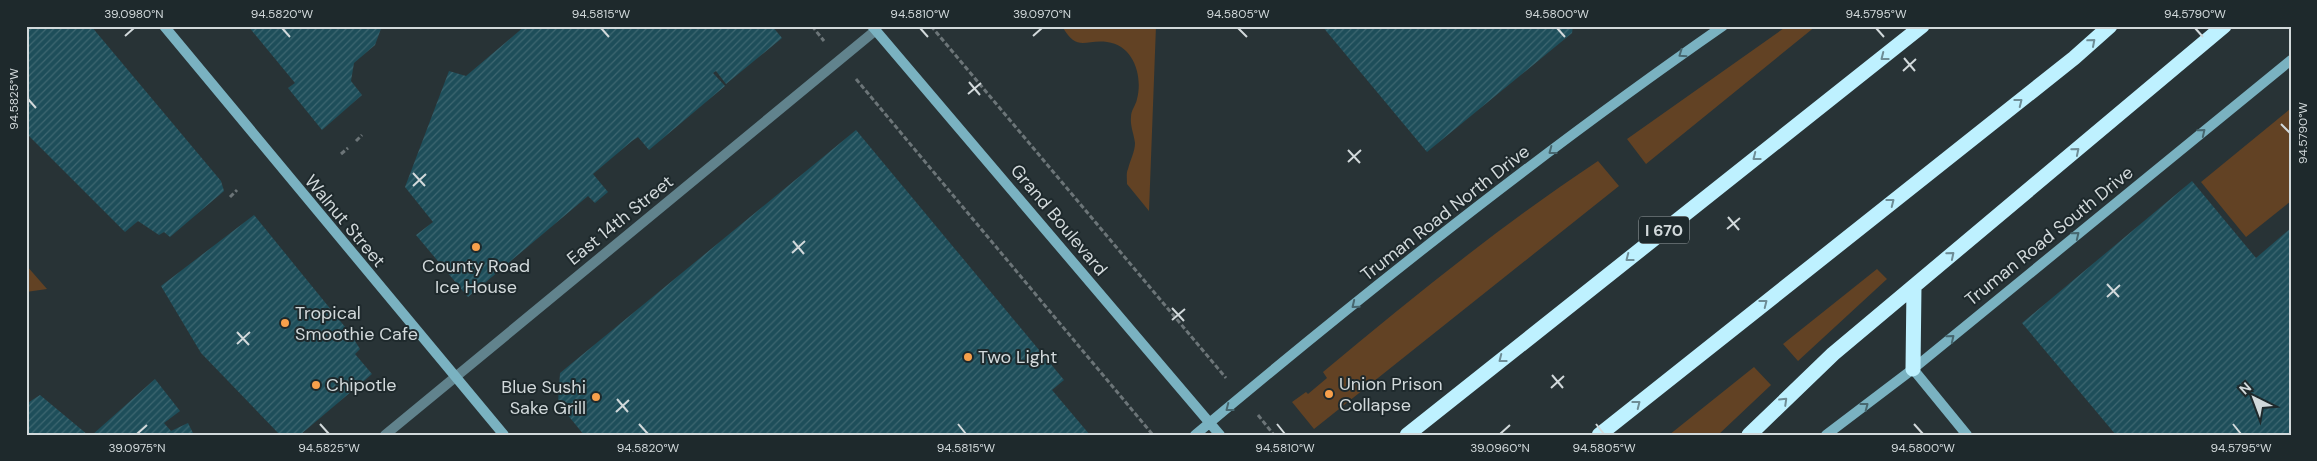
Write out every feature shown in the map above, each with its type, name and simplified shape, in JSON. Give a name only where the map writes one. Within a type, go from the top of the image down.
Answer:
[{"type":"highway","name":"I 670","points":[[1407,435],[1922,26]]},
{"type":"highway","points":[[1599,435],[2074,58],[2110,26]]},
{"type":"highway","points":[[1749,435],[1834,354],[2224,26]]},
{"type":"highway","points":[[1913,369],[1914,286]]},
{"type":"main road","name":"Walnut Street","points":[[164,26],[504,435]]},
{"type":"main road","name":"Truman Road North Drive","points":[[1195,435],[1430,243],[1644,80],[1722,26]]},
{"type":"main road","name":"Grand Boulevard","points":[[874,28],[1220,435]]},
{"type":"main road","name":"Truman Road South Drive","points":[[1826,435],[1913,369],[2291,60]]},
{"type":"main road","points":[[1913,369],[1967,435]]},
{"type":"street","name":"East 14th Street","points":[[385,435],[840,60],[874,28]]},
{"type":"path","points":[[812,26],[1153,435]]},
{"type":"path","points":[[931,26],[1208,356]]},
{"type":"path","points":[[356,141],[362,135]]},
{"type":"path","points":[[341,154],[348,148]]},
{"type":"path","points":[[230,197],[237,190]]},
{"type":"shaded area","points":[[1062,26],[1156,26],[1149,211],[1127,184],[1127,172],[1135,143],[1131,114],[1139,90],[1139,81],[1134,63],[1124,49],[1116,44],[1107,42],[1077,42],[1067,34]]},
{"type":"shaded area","points":[[1787,26],[1816,26],[1646,164],[1627,139]]},
{"type":"shaded area","points":[[2290,109],[2291,201],[2246,237],[2201,182]]},
{"type":"shaded area","points":[[1598,161],[1619,186],[1314,429],[1292,402],[1306,392],[1308,394],[1327,378],[1323,372],[1458,263],[1526,211]]},
{"type":"shaded area","points":[[26,265],[47,289],[26,292]]},
{"type":"shaded area","points":[[1877,269],[1887,279],[1798,361],[1783,344]]},
{"type":"shaded area","points":[[1754,367],[1771,385],[1718,435],[1669,435]]},
{"type":"building","points":[[26,26],[91,26],[221,181],[224,191],[170,237],[164,232],[159,235],[138,221],[125,232],[26,133]]},
{"type":"building","points":[[248,26],[382,26],[375,45],[354,63],[351,81],[362,95],[322,130],[288,88],[295,83]]},
{"type":"building","points":[[525,26],[772,26],[782,38],[726,84],[716,71],[713,73],[725,86],[649,150],[638,137],[632,141],[593,174],[608,192],[595,203],[588,196],[468,297],[416,235],[433,222],[405,187],[449,71],[466,76]]},
{"type":"building","points":[[1322,26],[1573,26],[1572,33],[1427,152]]},
{"type":"building","points":[[856,130],[1064,380],[1052,390],[1090,435],[584,435],[558,403],[560,373]]},
{"type":"building","points":[[2192,181],[2256,258],[2291,228],[2291,435],[2116,435],[2022,323]]},
{"type":"building","points":[[254,215],[350,333],[360,349],[355,354],[372,374],[300,435],[280,435],[201,353],[161,286]]},
{"type":"building","points":[[155,379],[180,411],[164,423],[171,431],[188,423],[194,435],[92,435]]},
{"type":"building","points":[[40,395],[88,435],[26,435],[26,404]]},
{"type":"place","name":"County Road Ice House","points":[[476,247]]},
{"type":"place","name":"Tropical Smoothie Cafe","points":[[285,323]]},
{"type":"place","name":"Two Light","points":[[968,357]]},
{"type":"place","name":"Chipotle","points":[[316,385]]},
{"type":"place","name":"Union Prison Collapse","points":[[1329,394]]},
{"type":"place","name":"Blue Sushi Sake Grill","points":[[596,397]]}]
